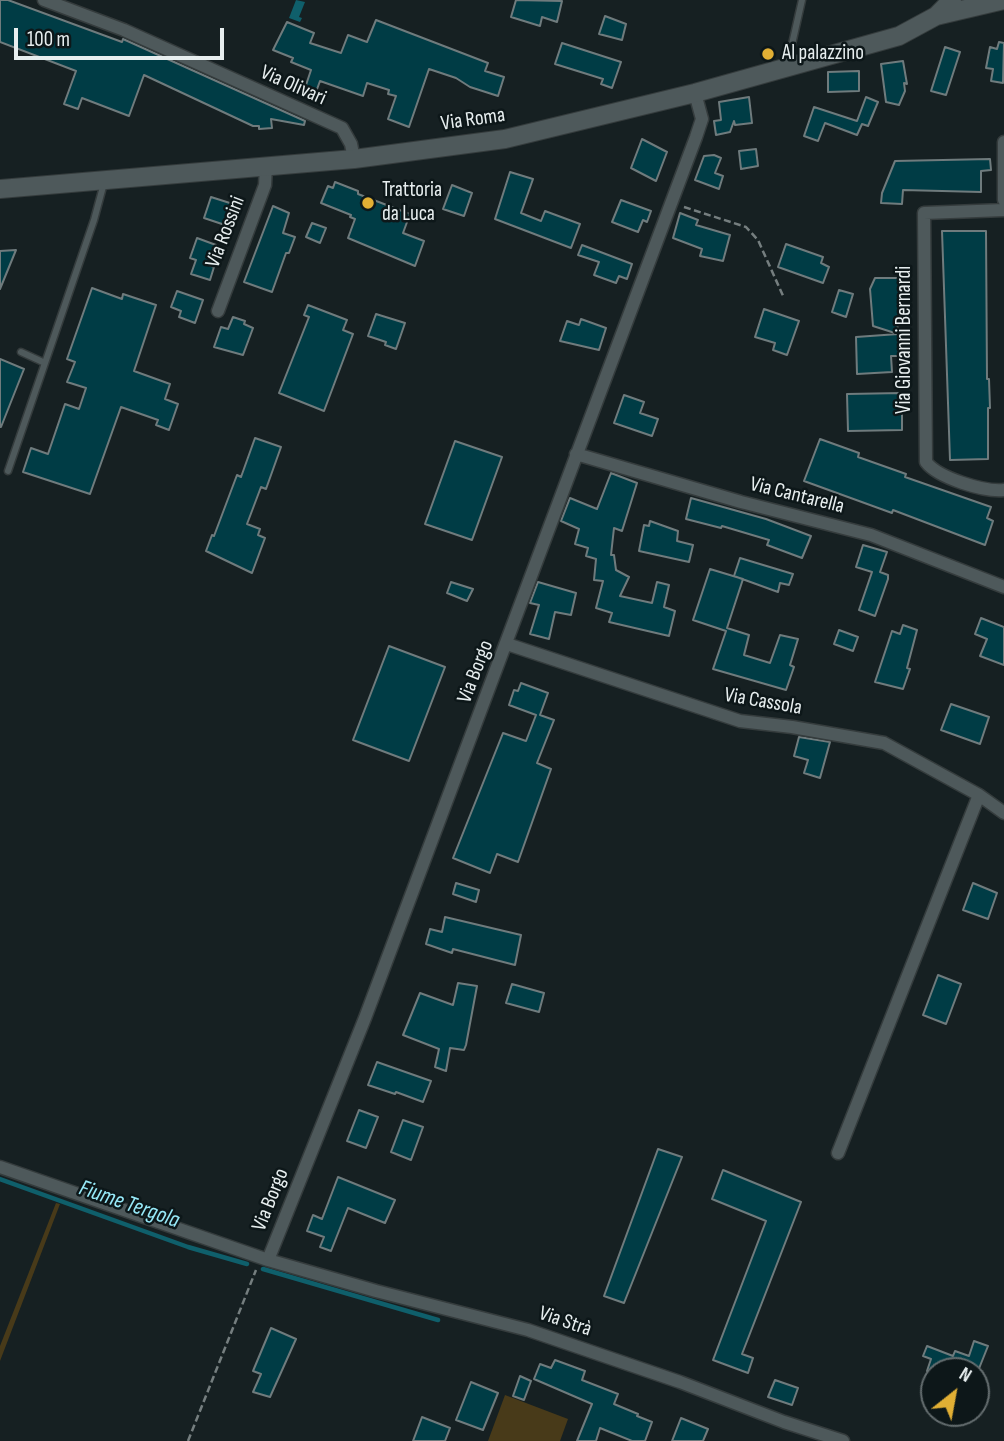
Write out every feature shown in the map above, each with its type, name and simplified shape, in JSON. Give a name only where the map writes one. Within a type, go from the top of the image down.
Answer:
[{"type":"main road","name":"Via Roma","points":[[936,16],[952,0]]},
{"type":"main road","name":"Via Roma","points":[[0,189],[354,159],[505,139],[793,66],[899,36],[936,16],[1004,0]]},
{"type":"street","name":"Via Olivari","points":[[44,0],[124,30],[342,128],[351,144],[354,159]]},
{"type":"street","name":"Via Borgo","points":[[265,1259],[365,1018],[702,119],[695,93]]},
{"type":"street","points":[[1004,142],[1004,200]]},
{"type":"street","name":"Via Rossini","points":[[218,311],[265,185],[266,166]]},
{"type":"street","name":"Via Giovanni Bernardi","points":[[1004,210],[924,213],[926,462],[932,470],[951,478],[984,488],[1004,490]]},
{"type":"street","name":"Via Cantarella","points":[[576,454],[871,536],[1004,585]]},
{"type":"street","name":"Via Cassola","points":[[507,644],[740,721],[884,743],[979,795],[1004,813]]},
{"type":"street","points":[[838,1153],[979,795]]},
{"type":"street","name":"Via Strà","points":[[0,1167],[265,1259],[528,1330],[843,1441]]},
{"type":"lane","points":[[793,66],[790,53],[802,0]]},
{"type":"lane","points":[[8,471],[94,220],[104,181]]},
{"type":"lane","points":[[21,352],[46,363]]},
{"type":"path","points":[[671,203],[746,226],[758,240],[785,298]]},
{"type":"path","points":[[188,1441],[265,1259]]},
{"type":"shaded area","points":[[56,1203],[60,1204],[0,1361],[0,1346]]},
{"type":"shaded area","points":[[505,1395],[568,1419],[560,1441],[488,1441]]},
{"type":"water","points":[[296,0],[305,2],[299,17],[302,18],[300,22],[289,18]]},
{"type":"building","points":[[0,0],[8,0],[122,42],[123,39],[305,121],[304,125],[271,119],[272,128],[259,129],[259,126],[253,126],[144,75],[129,116],[82,98],[78,109],[64,104],[76,71],[0,42]]},
{"type":"building","points":[[516,0],[562,1],[557,22],[542,17],[540,26],[511,17]]},
{"type":"building","points":[[605,16],[626,24],[622,40],[599,34]]},
{"type":"building","points":[[376,20],[488,63],[485,71],[504,77],[498,96],[429,69],[409,127],[388,119],[396,96],[388,94],[389,90],[367,83],[363,96],[320,81],[316,92],[305,88],[311,70],[291,62],[293,58],[273,50],[287,22],[314,33],[310,43],[341,53],[348,35],[367,42]]},
{"type":"building","points":[[999,42],[1004,43],[1003,83],[991,81],[993,69],[986,68],[990,47],[997,49]]},
{"type":"building","points":[[562,43],[621,62],[612,88],[601,84],[603,79],[555,64]]},
{"type":"building","points":[[945,47],[960,52],[946,95],[931,91]]},
{"type":"building","points":[[903,61],[907,84],[904,83],[905,91],[899,105],[886,102],[881,64]]},
{"type":"building","points":[[859,71],[859,91],[828,92],[828,72]]},
{"type":"building","points":[[749,97],[752,123],[735,125],[734,121],[730,132],[716,135],[714,121],[721,120],[719,102]]},
{"type":"building","points":[[866,97],[878,102],[868,126],[862,124],[857,135],[825,123],[818,141],[804,136],[814,107],[857,121]]},
{"type":"building","points":[[642,139],[667,152],[656,181],[631,168]]},
{"type":"building","points":[[756,149],[758,166],[741,169],[739,151]]},
{"type":"building","points":[[714,155],[721,158],[715,173],[723,176],[719,189],[695,180],[704,156]]},
{"type":"building","points":[[990,159],[991,170],[981,171],[981,192],[903,190],[902,204],[881,203],[882,193],[895,161]]},
{"type":"building","points":[[510,172],[533,179],[521,213],[541,221],[545,211],[580,224],[571,248],[495,219]]},
{"type":"building","points":[[335,182],[410,214],[403,233],[424,241],[415,266],[348,238],[355,219],[321,203],[328,186],[333,188]]},
{"type":"building","points":[[452,185],[472,193],[464,216],[443,209]]},
{"type":"building","points":[[211,197],[233,204],[225,225],[204,218]]},
{"type":"building","points":[[621,200],[651,211],[647,222],[643,220],[638,232],[612,222]]},
{"type":"building","points":[[273,206],[289,213],[283,233],[295,237],[289,253],[286,253],[272,292],[244,282]]},
{"type":"building","points":[[680,213],[698,220],[696,225],[730,235],[723,261],[700,256],[702,249],[673,238]]},
{"type":"building","points":[[312,223],[326,228],[320,243],[306,237]]},
{"type":"building","points":[[942,231],[986,231],[987,379],[990,408],[988,459],[950,460]]},
{"type":"building","points":[[197,238],[216,245],[209,265],[214,267],[210,280],[191,274],[196,260],[190,258]]},
{"type":"building","points":[[786,244],[823,257],[821,263],[829,267],[823,283],[778,267]]},
{"type":"building","points":[[582,245],[632,264],[627,279],[619,276],[616,283],[594,275],[599,262],[578,255]]},
{"type":"building","points":[[16,250],[0,289],[0,251]]},
{"type":"building","points":[[875,278],[902,278],[903,317],[897,317],[898,334],[873,326],[870,289]]},
{"type":"building","points":[[92,288],[122,299],[123,294],[156,305],[134,371],[170,384],[165,399],[178,404],[169,430],[156,425],[158,420],[121,407],[90,494],[23,472],[31,448],[48,454],[65,404],[79,409],[86,388],[67,382],[75,362],[67,359]]},
{"type":"building","points":[[839,290],[853,294],[846,317],[832,312]]},
{"type":"building","points":[[177,291],[203,300],[195,323],[179,317],[181,311],[171,307]]},
{"type":"building","points":[[308,305],[347,320],[343,330],[353,334],[324,411],[279,393],[309,317],[304,315]]},
{"type":"building","points":[[764,309],[799,321],[787,355],[773,350],[775,343],[755,337]]},
{"type":"building","points":[[376,314],[405,323],[396,349],[385,345],[386,342],[368,336]]},
{"type":"building","points":[[233,317],[245,321],[244,324],[253,328],[243,355],[214,347],[221,327],[228,329]]},
{"type":"building","points":[[581,319],[606,328],[599,350],[560,341],[567,321],[579,325]]},
{"type":"building","points":[[898,334],[899,356],[891,356],[892,372],[857,374],[856,337]]},
{"type":"building","points":[[0,359],[24,369],[1,427],[0,427]]},
{"type":"building","points":[[902,393],[902,430],[848,431],[847,394]]},
{"type":"building","points":[[624,395],[644,402],[640,413],[658,419],[652,436],[614,423]]},
{"type":"building","points":[[255,438],[281,447],[266,489],[261,487],[247,524],[260,529],[258,535],[265,538],[252,573],[206,551],[237,475],[241,477]]},
{"type":"building","points":[[820,439],[859,453],[858,457],[906,474],[905,477],[991,507],[987,518],[993,521],[985,545],[893,510],[892,513],[804,481]]},
{"type":"building","points":[[455,441],[502,457],[472,540],[425,524]]},
{"type":"building","points":[[611,473],[637,483],[622,531],[614,528],[611,555],[614,555],[616,570],[629,577],[620,596],[652,603],[657,582],[669,585],[664,607],[675,611],[669,636],[609,622],[612,613],[596,608],[603,581],[594,580],[596,559],[586,556],[588,548],[575,544],[579,529],[561,521],[570,498],[597,509]]},
{"type":"building","points":[[691,498],[766,519],[811,536],[802,558],[767,545],[769,540],[686,519]]},
{"type":"building","points":[[650,521],[678,531],[677,541],[693,545],[689,562],[639,551],[644,525],[649,526]]},
{"type":"building","points":[[863,545],[887,552],[880,572],[888,575],[888,579],[875,616],[859,610],[872,572],[856,567]]},
{"type":"building","points":[[740,558],[793,574],[789,585],[780,583],[778,592],[734,576]]},
{"type":"building","points":[[710,569],[743,579],[727,628],[749,635],[744,655],[770,663],[780,635],[798,639],[790,665],[794,667],[786,690],[713,669],[726,631],[693,620]]},
{"type":"building","points":[[451,582],[473,589],[467,601],[447,593]]},
{"type":"building","points":[[538,582],[576,593],[571,615],[555,612],[549,639],[530,634],[539,605],[530,603]]},
{"type":"building","points":[[981,618],[1004,627],[1004,665],[980,656],[987,639],[975,634]]},
{"type":"building","points":[[903,625],[917,630],[907,668],[910,669],[903,689],[875,682],[892,631],[900,634]]},
{"type":"building","points":[[839,630],[858,637],[853,651],[834,644]]},
{"type":"building","points":[[389,646],[445,667],[409,761],[353,740]]},
{"type":"building","points":[[521,683],[548,693],[540,715],[554,720],[537,763],[551,769],[518,862],[497,854],[490,873],[453,858],[503,733],[526,741],[536,715],[509,705],[514,690],[518,691]]},
{"type":"building","points":[[951,704],[989,717],[980,744],[941,730]]},
{"type":"building","points":[[799,737],[830,742],[820,778],[804,773],[808,760],[794,756]]},
{"type":"building","points":[[456,883],[479,890],[476,902],[453,894]]},
{"type":"building","points":[[973,883],[997,893],[988,919],[963,910]]},
{"type":"building","points":[[445,917],[521,935],[515,965],[453,949],[452,953],[426,944],[430,929],[442,932]]},
{"type":"building","points":[[938,975],[961,984],[946,1024],[923,1015]]},
{"type":"building","points":[[458,983],[477,986],[466,1045],[464,1050],[450,1048],[446,1071],[435,1067],[439,1049],[403,1035],[420,993],[453,1005]]},
{"type":"building","points":[[512,984],[544,993],[539,1012],[506,1003]]},
{"type":"building","points":[[377,1062],[431,1081],[423,1102],[368,1085]]},
{"type":"building","points":[[359,1110],[378,1117],[366,1148],[347,1141]]},
{"type":"building","points":[[403,1120],[423,1127],[411,1160],[391,1152]]},
{"type":"building","points":[[658,1149],[682,1157],[624,1303],[604,1296]]},
{"type":"building","points":[[723,1170],[801,1202],[742,1354],[753,1358],[748,1373],[713,1360],[766,1221],[712,1199]]},
{"type":"building","points":[[338,1177],[395,1200],[385,1223],[348,1208],[331,1251],[320,1247],[324,1237],[307,1231],[313,1215],[322,1219]]},
{"type":"building","points":[[271,1328],[296,1339],[270,1397],[253,1392],[261,1374],[253,1371]]},
{"type":"building","points":[[974,1341],[988,1346],[984,1357],[923,1356],[927,1346],[953,1356],[955,1351],[969,1356]]},
{"type":"building","points":[[555,1360],[585,1371],[582,1380],[618,1394],[614,1404],[652,1422],[645,1441],[632,1441],[600,1428],[596,1441],[577,1441],[592,1404],[534,1379],[540,1364],[551,1368]]},
{"type":"building","points":[[520,1376],[531,1381],[524,1400],[513,1396]]},
{"type":"building","points":[[775,1380],[798,1388],[792,1405],[768,1397]]},
{"type":"building","points":[[471,1382],[498,1393],[483,1430],[456,1420]]},
{"type":"building","points":[[422,1417],[450,1428],[445,1441],[413,1441]]},
{"type":"building","points":[[681,1418],[708,1429],[703,1441],[672,1441]]},
{"type":"waterway","name":"Fiume Tergola","points":[[0,1179],[188,1247],[247,1264]]},
{"type":"waterway","name":"Fiume Tergola","points":[[263,1269],[438,1320]]},
{"type":"place","name":"Al palazzino","points":[[768,54]]},
{"type":"place","name":"Trattoria da Luca","points":[[368,203]]}]
